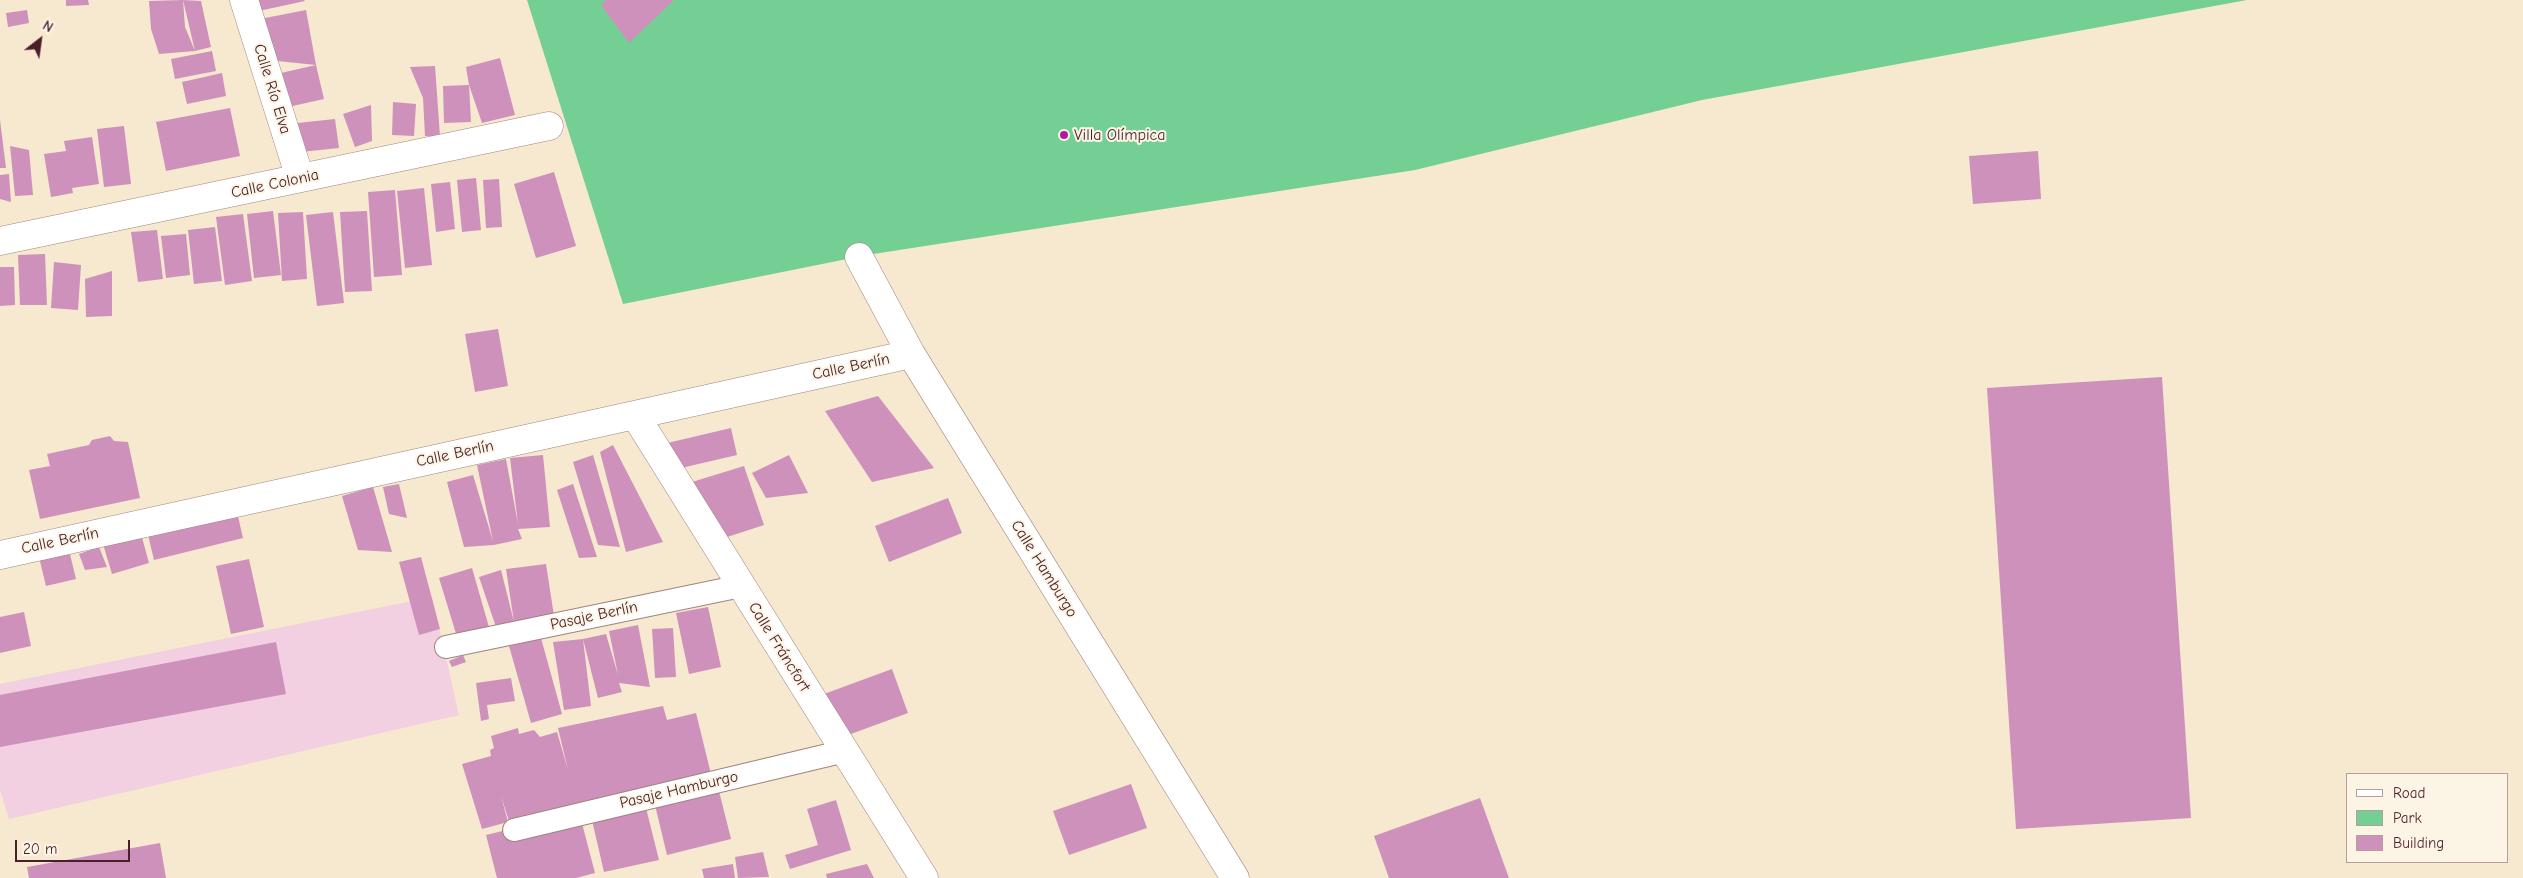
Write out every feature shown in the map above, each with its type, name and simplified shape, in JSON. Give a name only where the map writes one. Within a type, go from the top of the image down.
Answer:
[{"type":"street","name":"Calle Río Elva","points":[[244,0],[300,178]]},
{"type":"street","name":"Calle Colonia","points":[[0,241],[549,126]]},
{"type":"street","name":"Calle Hamburgo","points":[[859,257],[911,354],[1235,878]]},
{"type":"street","name":"Calle Berlín","points":[[0,554],[911,354]]},
{"type":"street","name":"Calle Fráncfort","points":[[635,415],[924,878]]},
{"type":"lane","name":"Pasaje Berlín","points":[[446,647],[741,586]]},
{"type":"lane","name":"Pasaje Hamburgo","points":[[514,830],[845,751]]},
{"type":"shaded area","points":[[432,597],[459,715],[9,819],[0,790],[0,684]]},
{"type":"green space","name":"Villa Olímpica","points":[[527,0],[2247,0],[1702,100],[1415,170],[867,255],[623,304]]},
{"type":"building","points":[[66,0],[88,0],[89,5],[66,6]]},
{"type":"building","points":[[183,0],[201,1],[211,47],[195,51]]},
{"type":"building","points":[[183,0],[185,27],[195,51],[159,54],[151,29],[149,1]]},
{"type":"building","points":[[251,0],[304,0],[305,1],[254,12]]},
{"type":"building","points":[[606,0],[674,0],[629,43],[601,5]]},
{"type":"building","points":[[27,10],[29,23],[8,27],[6,13]]},
{"type":"building","points":[[306,10],[316,65],[268,60],[260,19]]},
{"type":"building","points":[[212,51],[216,71],[175,79],[171,59]]},
{"type":"building","points":[[500,58],[515,115],[482,123],[469,85],[466,67]]},
{"type":"building","points":[[316,65],[324,99],[288,107],[281,73]]},
{"type":"building","points":[[435,66],[440,136],[425,136],[423,98],[410,67]]},
{"type":"building","points":[[222,73],[226,96],[187,104],[182,82]]},
{"type":"building","points":[[469,85],[471,122],[444,123],[443,86]]},
{"type":"building","points":[[393,102],[416,104],[414,136],[392,135]]},
{"type":"building","points":[[371,105],[372,141],[355,147],[343,114]]},
{"type":"building","points":[[230,108],[240,156],[166,171],[156,122]]},
{"type":"building","points":[[335,119],[339,148],[291,153],[288,124]]},
{"type":"building","points":[[0,120],[6,168],[0,168]]},
{"type":"building","points":[[124,126],[131,184],[104,187],[97,129]]},
{"type":"building","points":[[92,137],[99,184],[72,188],[73,193],[51,197],[44,154],[66,151],[64,141]]},
{"type":"building","points":[[10,146],[29,150],[33,195],[15,196]]},
{"type":"building","points":[[2038,151],[2041,199],[1973,204],[1969,156]]},
{"type":"building","points":[[554,172],[576,246],[536,258],[514,184]]},
{"type":"building","points":[[9,174],[11,202],[0,199],[0,175]]},
{"type":"building","points":[[476,178],[481,230],[462,232],[457,180]]},
{"type":"building","points":[[499,179],[502,227],[486,228],[483,180]]},
{"type":"building","points":[[450,182],[455,229],[436,232],[431,184]]},
{"type":"building","points":[[424,188],[432,265],[405,268],[397,191]]},
{"type":"building","points":[[395,190],[402,275],[374,277],[368,192]]},
{"type":"building","points":[[273,211],[281,275],[254,278],[247,214]]},
{"type":"building","points":[[367,211],[372,291],[345,292],[340,212]]},
{"type":"building","points":[[303,212],[307,279],[282,281],[278,213]]},
{"type":"building","points":[[333,212],[344,303],[317,306],[306,215]]},
{"type":"building","points":[[243,214],[252,281],[225,285],[216,217]]},
{"type":"building","points":[[215,227],[222,281],[194,284],[188,230]]},
{"type":"building","points":[[157,230],[163,279],[138,282],[131,232]]},
{"type":"building","points":[[186,234],[190,275],[166,278],[161,236]]},
{"type":"building","points":[[45,254],[47,305],[20,305],[18,255]]},
{"type":"building","points":[[54,262],[81,265],[78,310],[51,308]]},
{"type":"building","points":[[0,267],[14,267],[15,305],[0,306]]},
{"type":"building","points":[[112,271],[112,316],[86,317],[85,279]]},
{"type":"building","points":[[498,329],[508,386],[475,392],[465,334]]},
{"type":"building","points":[[2162,377],[2191,818],[2016,829],[1987,388]]},
{"type":"building","points":[[878,396],[934,468],[872,482],[825,411]]},
{"type":"building","points":[[731,428],[737,455],[677,469],[663,444]]},
{"type":"building","points":[[110,436],[114,441],[128,442],[140,498],[40,519],[29,470],[50,466],[47,454],[89,445],[92,440]]},
{"type":"building","points":[[613,445],[663,542],[626,552],[600,452]]},
{"type":"building","points":[[543,455],[550,527],[518,529],[522,539],[494,545],[464,547],[447,482],[473,475],[493,541],[477,465],[506,459],[518,524],[510,458]]},
{"type":"building","points":[[593,455],[620,547],[598,545],[573,462]]},
{"type":"building","points":[[789,455],[808,493],[766,498],[752,473]]},
{"type":"building","points":[[744,466],[764,525],[712,542],[692,482]]},
{"type":"building","points":[[399,484],[407,518],[389,514],[383,487]]},
{"type":"building","points":[[573,484],[597,557],[579,558],[557,490]]},
{"type":"building","points":[[373,487],[392,552],[358,550],[342,496]]},
{"type":"building","points":[[948,498],[962,533],[889,562],[875,526]]},
{"type":"building","points":[[237,512],[243,538],[154,560],[148,535]]},
{"type":"building","points":[[141,534],[149,563],[112,574],[103,544]]},
{"type":"building","points":[[68,546],[76,579],[46,586],[38,553]]},
{"type":"building","points":[[99,547],[107,567],[85,570],[79,554]]},
{"type":"building","points":[[421,557],[440,629],[419,635],[399,562]]},
{"type":"building","points":[[249,559],[264,627],[231,634],[216,566]]},
{"type":"building","points":[[546,564],[554,616],[497,630],[479,577],[501,570],[514,622],[506,569]]},
{"type":"building","points":[[472,568],[493,641],[461,650],[439,578]]},
{"type":"building","points":[[708,607],[721,667],[689,674],[676,613]]},
{"type":"building","points":[[24,612],[31,646],[0,653],[0,617]]},
{"type":"building","points":[[638,625],[650,687],[619,683],[622,692],[598,698],[583,639],[606,634],[618,675],[609,631]]},
{"type":"building","points":[[673,628],[676,677],[655,678],[652,629]]},
{"type":"building","points":[[541,638],[562,714],[531,723],[509,646]]},
{"type":"building","points":[[583,639],[591,706],[564,710],[553,642]]},
{"type":"building","points":[[276,642],[286,694],[0,747],[0,695]]},
{"type":"building","points":[[463,655],[466,662],[452,667],[449,661]]},
{"type":"building","points":[[892,669],[908,713],[840,738],[824,694]]},
{"type":"building","points":[[511,678],[515,701],[487,705],[489,719],[481,721],[476,683]]},
{"type":"building","points":[[663,706],[667,720],[696,713],[712,778],[579,812],[595,873],[576,878],[497,878],[486,835],[536,823],[511,827],[501,796],[508,822],[482,829],[462,764],[491,756],[490,750],[494,748],[491,736],[518,728],[519,734],[534,730],[540,737],[557,732],[568,770],[558,728]]},
{"type":"building","points":[[1131,784],[1147,828],[1069,855],[1053,811]]},
{"type":"building","points":[[718,787],[731,839],[667,855],[654,801]]},
{"type":"building","points":[[1480,798],[1509,878],[1389,878],[1374,836]]},
{"type":"building","points":[[836,800],[851,850],[790,869],[785,855],[818,845],[807,809]]},
{"type":"building","points":[[645,804],[659,860],[604,872],[591,816]]},
{"type":"building","points":[[160,843],[166,878],[29,878],[27,867]]},
{"type":"building","points":[[763,852],[769,877],[738,878],[735,857]]},
{"type":"building","points":[[733,864],[735,878],[704,878],[702,869]]},
{"type":"building","points":[[867,864],[874,878],[827,878],[826,874]]},
{"type":"place","name":"Villa Olímpica","points":[[1064,135]]}]
